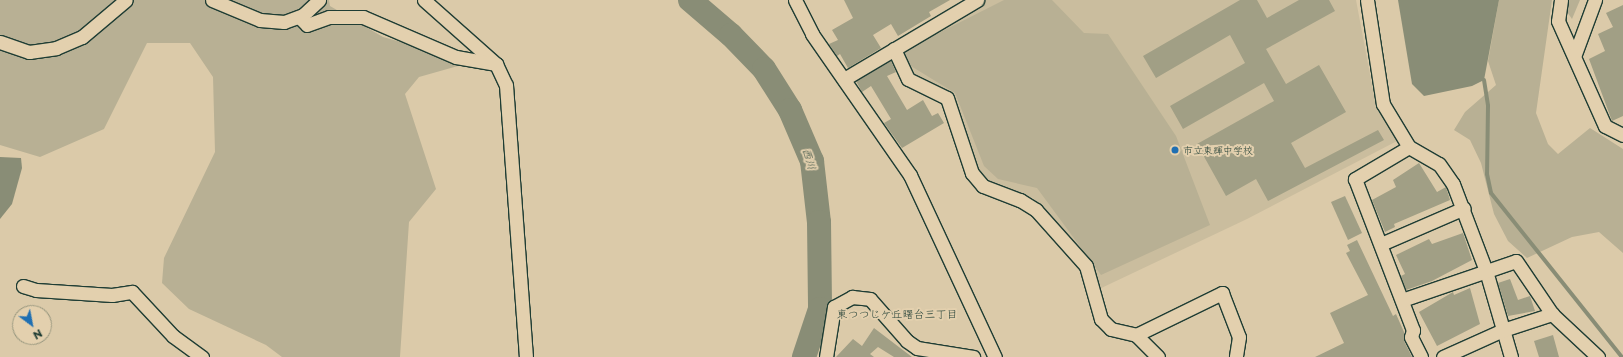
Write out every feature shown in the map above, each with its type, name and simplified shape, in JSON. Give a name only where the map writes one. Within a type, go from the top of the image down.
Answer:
[{"type":"street","points":[[0,42],[29,52],[56,48],[82,37],[126,0]]},
{"type":"street","points":[[212,0],[260,20],[284,22],[298,16],[319,0]]},
{"type":"street","points":[[424,0],[496,64],[506,85],[511,117],[526,357]]},
{"type":"street","points":[[795,0],[812,34],[910,175],[995,357]]},
{"type":"street","points":[[844,79],[977,0]]},
{"type":"street","points":[[1367,0],[1383,104],[1409,147],[1439,164],[1464,208],[1486,272],[1511,357]]},
{"type":"street","points":[[1561,0],[1558,21],[1606,126],[1623,135]]},
{"type":"street","points":[[1574,54],[1595,0]]},
{"type":"street","points":[[298,16],[307,25],[329,17],[363,17],[456,57],[496,64]]},
{"type":"street","points":[[894,49],[908,79],[947,98],[972,174],[983,186],[1020,200],[1036,210],[1086,266],[1101,319],[1111,329],[1136,335],[1158,357]]},
{"type":"street","points":[[1409,147],[1355,179],[1382,244],[1413,330],[1411,337],[1421,357]]},
{"type":"street","points":[[1382,244],[1464,208]]},
{"type":"street","points":[[1402,300],[1516,261],[1552,314],[1598,357]]},
{"type":"street","points":[[23,286],[36,290],[112,295],[132,292],[174,336],[202,357]]},
{"type":"street","points":[[1136,335],[1222,293],[1239,337],[1236,357]]},
{"type":"street","points":[[826,357],[834,307],[852,297],[870,299],[907,341],[917,348],[973,357]]},
{"type":"street","points":[[1443,357],[1503,330],[1552,314]]},
{"type":"shaded area","points":[[0,0],[329,0],[330,6],[383,37],[472,62],[419,77],[405,94],[436,189],[409,222],[400,357],[282,357],[266,345],[189,309],[162,283],[164,258],[215,152],[213,77],[190,43],[147,43],[104,129],[40,157],[0,145]]},
{"type":"shaded area","name":"市立東輝中学校","points":[[980,0],[1356,0],[1376,106],[1397,141],[1247,219],[1095,291],[1088,269],[1033,198],[998,187],[981,174],[950,94],[907,70],[898,43]]},
{"type":"shaded area","points":[[1004,0],[1052,0],[1084,33],[1108,34],[1176,136],[1210,225],[1101,275],[1037,188],[998,179],[984,166],[955,93],[906,63],[903,51]]},
{"type":"shaded area","points":[[1398,0],[1499,0],[1484,80],[1472,86],[1424,96],[1412,84]]},
{"type":"shaded area","points":[[1499,0],[1552,0],[1536,113],[1548,144],[1558,154],[1590,128],[1623,149],[1623,253],[1599,232],[1572,237],[1527,258],[1508,241],[1494,214],[1481,163],[1470,140],[1454,130],[1465,112],[1496,85],[1488,61]]},
{"type":"shaded area","points":[[1566,0],[1580,0],[1572,19],[1565,9]]},
{"type":"shaded area","points":[[0,157],[21,158],[22,168],[12,204],[0,219]]},
{"type":"building","points":[[844,0],[950,0],[929,12],[931,16],[898,36],[891,24],[873,35],[881,48],[848,68],[840,54],[837,56],[829,44],[838,40],[832,30],[853,18]]},
{"type":"building","points":[[1240,0],[1257,0],[1267,18],[1299,0],[1329,0],[1335,11],[1266,49],[1286,84],[1319,65],[1346,112],[1291,143],[1305,168],[1378,130],[1384,140],[1268,201],[1256,179],[1226,196],[1197,144],[1274,101],[1264,83],[1183,129],[1170,106],[1245,63],[1230,35],[1156,78],[1143,56]]},
{"type":"building","points":[[1623,5],[1623,116],[1612,121],[1589,59],[1605,51],[1598,34],[1613,27],[1606,13]]},
{"type":"building","points":[[891,61],[896,72],[887,76],[907,110],[923,100],[932,116],[938,113],[944,123],[902,148],[884,123],[891,119],[871,86],[862,92],[856,81]]},
{"type":"building","points":[[1419,163],[1437,192],[1446,187],[1450,200],[1394,224],[1395,227],[1385,232],[1372,200],[1396,187],[1393,180]]},
{"type":"building","points":[[1345,196],[1362,233],[1348,240],[1331,202]]},
{"type":"building","points":[[1463,233],[1472,260],[1432,281],[1406,290],[1401,276],[1405,274],[1396,255],[1429,239],[1432,244]]},
{"type":"building","points":[[1357,240],[1393,316],[1396,314],[1404,332],[1404,341],[1412,357],[1315,357],[1344,343],[1330,313],[1368,295],[1346,253],[1350,251],[1347,245]]},
{"type":"building","points":[[1510,279],[1518,300],[1530,296],[1535,311],[1508,316],[1498,283]]},
{"type":"building","points":[[1470,288],[1480,324],[1437,346],[1419,312],[1453,292],[1454,295]]},
{"type":"building","points":[[874,328],[912,357],[894,357],[878,347],[870,354],[874,357],[836,357],[853,339],[862,346]]},
{"type":"building","points":[[1553,335],[1559,357],[1539,357],[1534,341]]},
{"type":"waterway","name":"西川","points":[[690,0],[731,35],[764,69],[790,110],[812,161],[819,222],[820,309],[804,357]]},
{"type":"waterway","points":[[1484,80],[1488,106],[1487,174],[1491,193],[1622,357]]},
{"type":"place","name":"市立東輝中学校","points":[[1175,150]]},
{"type":"district","name":"東つつじケ丘曙台三丁目","points":[[897,314]]}]
